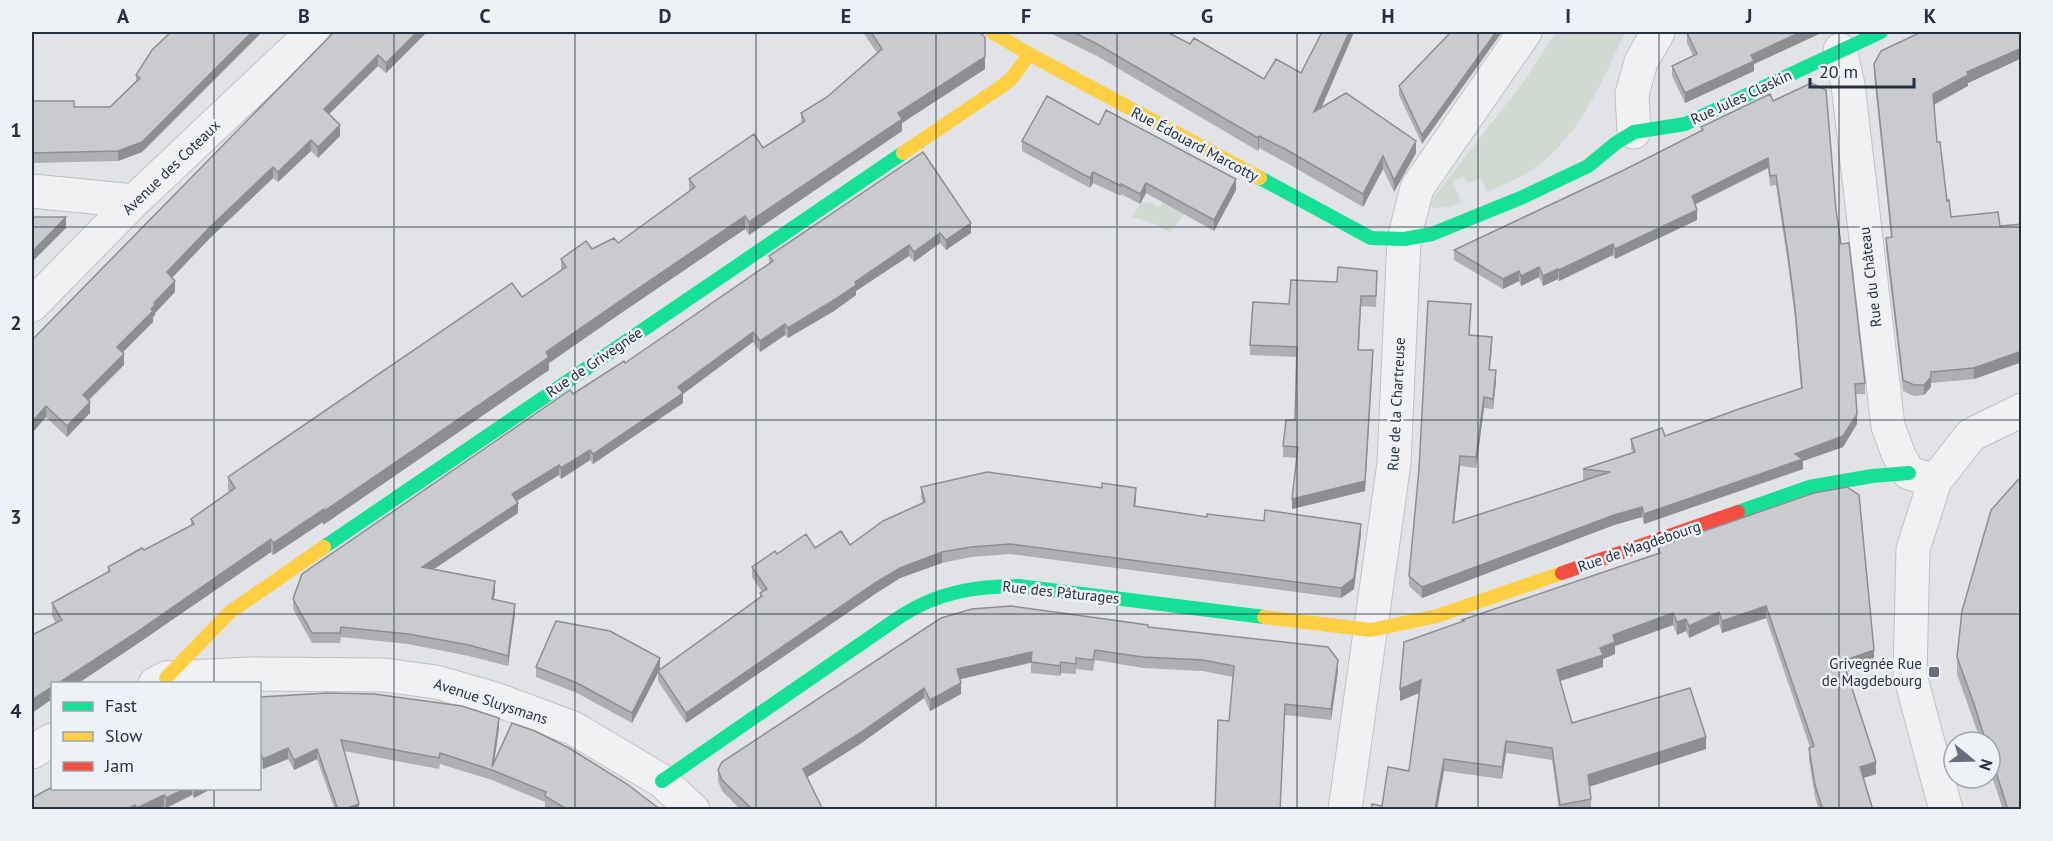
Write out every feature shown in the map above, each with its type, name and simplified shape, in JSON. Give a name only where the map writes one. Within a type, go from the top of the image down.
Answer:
[{"type":"street","name":"Avenue des Coteaux","points":[[32,305],[134,201],[313,32]]},
{"type":"street","name":"Rue Édouard Marcotty","points":[[992,32],[1371,238],[1404,239]]},
{"type":"street","name":"Rue de la Chartreuse","points":[[1345,810],[1394,463],[1404,239],[1417,188],[1525,32]]},
{"type":"street","points":[[1634,132],[1632,94],[1641,62],[1658,32]]},
{"type":"street","name":"Rue Jules Claskin","points":[[1404,239],[1432,234],[1523,197],[1588,166],[1616,142],[1634,132],[1685,124],[1881,32]]},
{"type":"street","name":"Rue du Château","points":[[1840,50],[1848,85],[1888,426],[1899,456],[1922,477]]},
{"type":"street","name":"Rue de Grivegnée","points":[[161,681],[230,612],[1002,86],[1012,78],[1029,54]]},
{"type":"street","points":[[32,191],[134,201]]},
{"type":"street","points":[[1946,810],[1910,675],[1913,549],[1922,477],[1971,435],[2022,410]]},
{"type":"street","name":"Rue de Magdebourg","points":[[1371,630],[1437,616],[1809,487],[1872,476],[1922,477]]},
{"type":"street","name":"Rue des Pâturages","points":[[662,781],[898,618],[927,601],[987,585],[1019,586],[1371,630]]},
{"type":"street","name":"Avenue Sluysmans","points":[[161,681],[250,674],[384,675],[436,682],[495,699],[573,728],[662,781],[693,810]]},
{"type":"street","points":[[32,752],[51,741]]},
{"type":"shaded area","points":[[1556,32],[1625,32],[1577,125],[1549,156],[1522,176],[1487,192],[1481,178],[1467,183],[1464,176],[1453,181],[1461,202],[1449,207],[1434,208],[1430,204],[1434,197],[1525,80]]},
{"type":"shaded area","points":[[1174,193],[1184,214],[1170,232],[1132,217],[1142,201],[1159,207],[1162,203],[1167,205]]},
{"type":"building","points":[[171,32],[252,32],[142,142],[118,151],[32,153],[32,101],[74,101],[74,107],[110,107],[140,78],[136,75],[152,50]]},
{"type":"building","points":[[334,32],[417,32],[386,63],[378,55],[324,109],[340,125],[318,147],[311,140],[278,172],[273,167],[167,272],[175,281],[154,303],[151,309],[153,311],[117,347],[124,354],[83,395],[90,402],[67,426],[46,406],[32,422],[32,340]]},
{"type":"building","points":[[871,32],[979,32],[985,37],[985,57],[898,113],[902,119],[749,222],[745,216],[546,352],[549,357],[323,512],[324,509],[273,543],[271,539],[134,634],[60,682],[51,682],[51,688],[32,700],[32,635],[62,620],[52,603],[110,571],[108,567],[142,548],[144,550],[194,524],[191,519],[235,488],[228,477],[512,283],[522,297],[566,267],[561,259],[586,241],[592,249],[614,238],[618,243],[695,187],[689,179],[754,134],[763,148],[805,121],[801,113],[827,97],[882,49]]},
{"type":"building","points":[[1073,32],[1167,32],[1190,44],[1194,38],[1264,79],[1276,59],[1301,73],[1322,32],[1349,32],[1314,112],[1346,93],[1416,141],[1394,180],[1383,156],[1363,194],[1285,149],[1259,136],[1258,138]]},
{"type":"building","points":[[1451,32],[1496,32],[1422,135],[1399,86]]},
{"type":"building","points":[[1801,32],[1751,55],[1754,61],[1685,93],[1672,66],[1697,54],[1687,33]]},
{"type":"building","points":[[1921,32],[2022,32],[2022,48],[1967,72],[1968,75],[1933,94],[1937,142],[1940,142],[1951,217],[1998,212],[2000,226],[2022,224],[2022,351],[1974,368],[1931,372],[1931,377],[1924,385],[1914,385],[1903,380],[1886,238],[1892,237],[1874,64],[1881,51]]},
{"type":"building","points":[[1811,83],[1826,90],[1836,210],[1841,244],[1849,243],[1865,383],[1855,384],[1857,414],[1843,436],[1795,454],[1803,459],[1644,514],[1642,507],[1614,515],[1422,587],[1409,576],[1419,469],[1428,301],[1471,304],[1469,335],[1492,337],[1489,370],[1496,370],[1493,399],[1484,397],[1476,457],[1460,456],[1453,523],[1610,472],[1583,469],[1635,452],[1631,439],[1662,428],[1665,436],[1802,388],[1788,254],[1776,175],[1770,176],[1768,158],[1692,196],[1697,210],[1615,249],[1613,244],[1543,276],[1539,267],[1521,276],[1519,271],[1503,279],[1454,250],[1622,171],[1703,130],[1701,127],[1770,94],[1773,101]]},
{"type":"building","points":[[1047,96],[1099,125],[1106,110],[1236,179],[1214,220],[1146,183],[1140,194],[1093,172],[1090,178],[1022,141]]},
{"type":"building","points":[[923,152],[971,223],[946,240],[940,233],[914,252],[909,245],[855,282],[856,285],[788,328],[785,324],[760,341],[753,332],[678,387],[683,393],[593,454],[590,450],[561,468],[559,465],[512,494],[518,503],[422,567],[495,581],[492,599],[515,604],[508,656],[469,645],[408,634],[341,627],[340,633],[312,633],[293,599],[302,574],[570,390],[573,394],[624,361],[625,363],[773,261],[769,256]]},
{"type":"building","points":[[32,217],[66,217],[32,252]]},
{"type":"building","points":[[1338,267],[1377,271],[1376,296],[1361,296],[1358,350],[1373,350],[1365,481],[1292,499],[1298,447],[1283,446],[1286,420],[1295,420],[1297,347],[1250,345],[1253,302],[1289,304],[1291,280],[1337,282]]},
{"type":"building","points":[[987,472],[1102,488],[1102,483],[1136,488],[1134,506],[1207,517],[1207,514],[1264,521],[1265,510],[1361,524],[1354,578],[1341,588],[1010,544],[942,552],[900,568],[875,583],[686,713],[658,671],[762,596],[760,593],[767,589],[752,567],[775,551],[777,554],[806,534],[815,548],[841,531],[850,545],[883,521],[925,502],[921,487]]},
{"type":"building","points":[[2022,476],[2022,810],[2008,810],[2002,790],[2002,730],[1982,730],[1957,657],[1962,611],[1991,510]]},
{"type":"building","points":[[1847,487],[1859,495],[1874,650],[1843,661],[1876,762],[1860,767],[1873,810],[1823,810],[1815,785],[1809,748],[1814,746],[1766,606],[1722,621],[1719,612],[1689,626],[1686,619],[1677,622],[1673,613],[1613,635],[1615,642],[1600,648],[1603,655],[1557,670],[1572,723],[1690,688],[1706,737],[1588,775],[1591,799],[1560,805],[1552,748],[1506,741],[1502,767],[1444,759],[1435,810],[1371,810],[1372,804],[1382,806],[1388,767],[1409,771],[1421,680],[1400,689],[1404,642],[1660,553],[1658,547],[1814,493]]},
{"type":"building","points":[[1011,606],[1148,625],[1148,627],[1328,647],[1338,660],[1331,709],[1285,704],[1280,810],[1215,810],[1218,720],[1229,721],[1234,666],[1203,660],[1143,657],[1095,650],[1093,660],[1076,658],[1076,664],[1061,662],[1060,666],[1031,662],[1032,652],[957,669],[961,683],[930,700],[924,688],[803,769],[823,810],[753,810],[722,780],[718,770],[722,762],[941,618],[972,609]]},
{"type":"building","points":[[556,621],[610,631],[660,658],[632,713],[577,683],[536,667]]},
{"type":"building","points":[[328,693],[374,694],[462,706],[499,718],[492,767],[512,723],[535,731],[569,748],[627,784],[661,810],[568,810],[545,796],[546,792],[492,770],[440,753],[439,758],[341,740],[359,804],[338,810],[317,749],[294,760],[288,748],[263,759],[261,754],[261,697]]},
{"type":"building","points":[[51,788],[51,790],[183,790],[166,798],[164,795],[137,808],[135,805],[126,810],[32,810],[32,798]]},
{"type":"traffic: fast","points":[[1260,178],[1371,238],[1404,239],[1432,234],[1523,197],[1588,166],[1616,143],[1634,132],[1685,124],[1881,32]]},
{"type":"traffic: fast","points":[[324,547],[903,153]]},
{"type":"traffic: fast","points":[[1738,512],[1809,487],[1872,476],[1909,473]]},
{"type":"traffic: fast","points":[[662,781],[901,616],[943,596],[988,587],[1019,586],[1264,617]]},
{"type":"traffic: slow","points":[[992,32],[1260,178]]},
{"type":"traffic: slow","points":[[903,153],[1002,86],[1012,78],[1029,54]]},
{"type":"traffic: slow","points":[[166,678],[230,612],[324,547]]},
{"type":"traffic: slow","points":[[1264,617],[1371,630],[1437,616],[1562,573]]},
{"type":"traffic: jam","points":[[1562,573],[1738,512]]},
{"type":"place","name":"Grivegnée Rue de Magdebourg","points":[[1934,672]]}]
